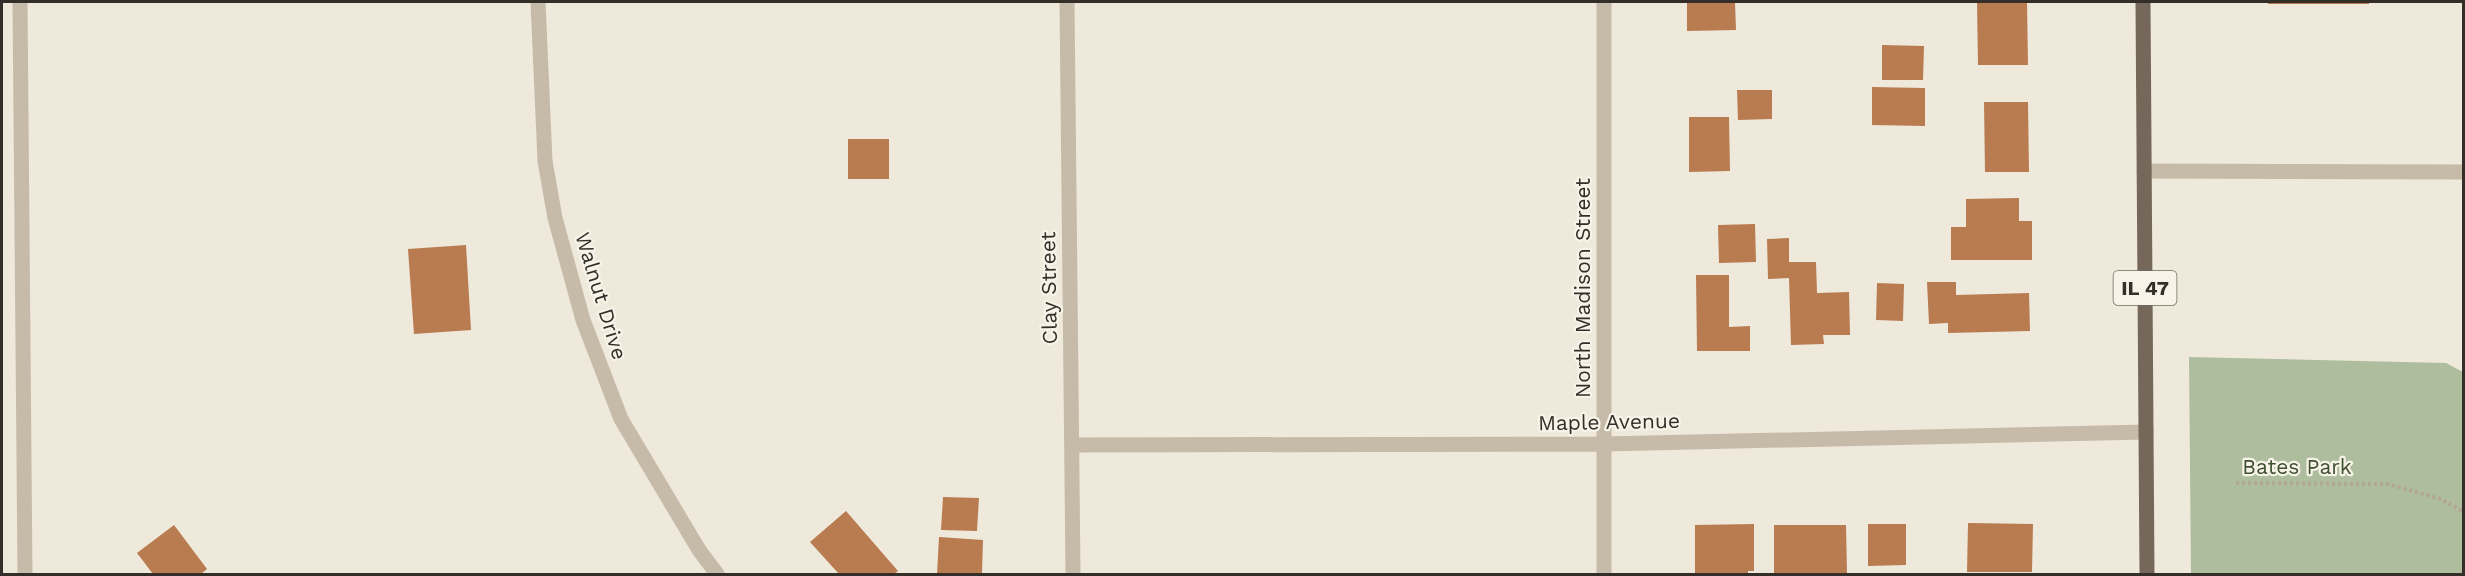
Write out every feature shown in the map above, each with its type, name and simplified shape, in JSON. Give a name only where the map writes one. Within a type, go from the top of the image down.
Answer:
[{"type":"main road","name":"IL 47","points":[[2143,2],[2147,574]]},
{"type":"street","points":[[20,2],[25,574]]},
{"type":"street","name":"Walnut Drive","points":[[538,2],[545,161],[555,218],[583,320],[621,419],[699,550],[717,574]]},
{"type":"street","name":"Clay Street","points":[[1067,2],[1073,574]]},
{"type":"street","name":"North Madison Street","points":[[1604,2],[1604,574]]},
{"type":"street","points":[[2144,171],[2463,172]]},
{"type":"street","name":"Maple Avenue","points":[[1072,445],[1604,444],[2146,432]]},
{"type":"path","points":[[2236,483],[2388,484],[2440,499],[2463,512]]},
{"type":"green space","name":"Bates Park","points":[[2189,357],[2446,363],[2463,372],[2463,574],[2191,574]]},
{"type":"building","points":[[1687,2],[1735,2],[1736,30],[1687,31]]},
{"type":"building","points":[[1977,2],[2027,2],[2028,65],[1978,65]]},
{"type":"building","points":[[2268,2],[2369,2],[2369,4],[2268,4]]},
{"type":"building","points":[[1882,45],[1924,46],[1923,80],[1882,80]]},
{"type":"building","points":[[1872,87],[1925,88],[1925,126],[1872,125]]},
{"type":"building","points":[[1737,90],[1772,90],[1772,119],[1738,120]]},
{"type":"building","points":[[1984,102],[2028,102],[2029,172],[1985,172]]},
{"type":"building","points":[[1689,117],[1729,117],[1730,171],[1689,172]]},
{"type":"building","points":[[848,139],[889,139],[889,179],[848,179]]},
{"type":"building","points":[[2019,198],[2019,221],[2032,221],[2032,260],[1951,260],[1951,227],[1966,227],[1966,199]]},
{"type":"building","points":[[1755,224],[1756,262],[1719,263],[1718,225]]},
{"type":"building","points":[[1789,238],[1789,262],[1816,262],[1817,293],[1849,292],[1850,335],[1823,335],[1824,344],[1791,345],[1789,278],[1768,279],[1767,239]]},
{"type":"building","points":[[466,245],[471,330],[414,334],[408,249]]},
{"type":"building","points":[[1696,275],[1729,275],[1729,327],[1750,326],[1750,351],[1697,351]]},
{"type":"building","points":[[1927,282],[1956,282],[1956,295],[2029,293],[2030,331],[1948,333],[1948,323],[1929,324]]},
{"type":"building","points":[[1877,283],[1904,284],[1903,321],[1876,320]]},
{"type":"building","points":[[943,497],[979,498],[977,531],[941,530]]},
{"type":"building","points":[[846,511],[898,571],[894,574],[839,574],[810,542]]},
{"type":"building","points":[[1968,523],[2033,524],[2032,572],[1967,572]]},
{"type":"building","points":[[1754,524],[1754,571],[1748,571],[1748,574],[1695,574],[1695,525]]},
{"type":"building","points":[[1868,524],[1906,524],[1906,565],[1868,566]]},
{"type":"building","points":[[174,525],[207,569],[201,574],[153,574],[137,553]]},
{"type":"building","points":[[1774,525],[1846,525],[1847,574],[1774,574]]},
{"type":"building","points":[[939,537],[983,540],[982,574],[937,574]]}]
